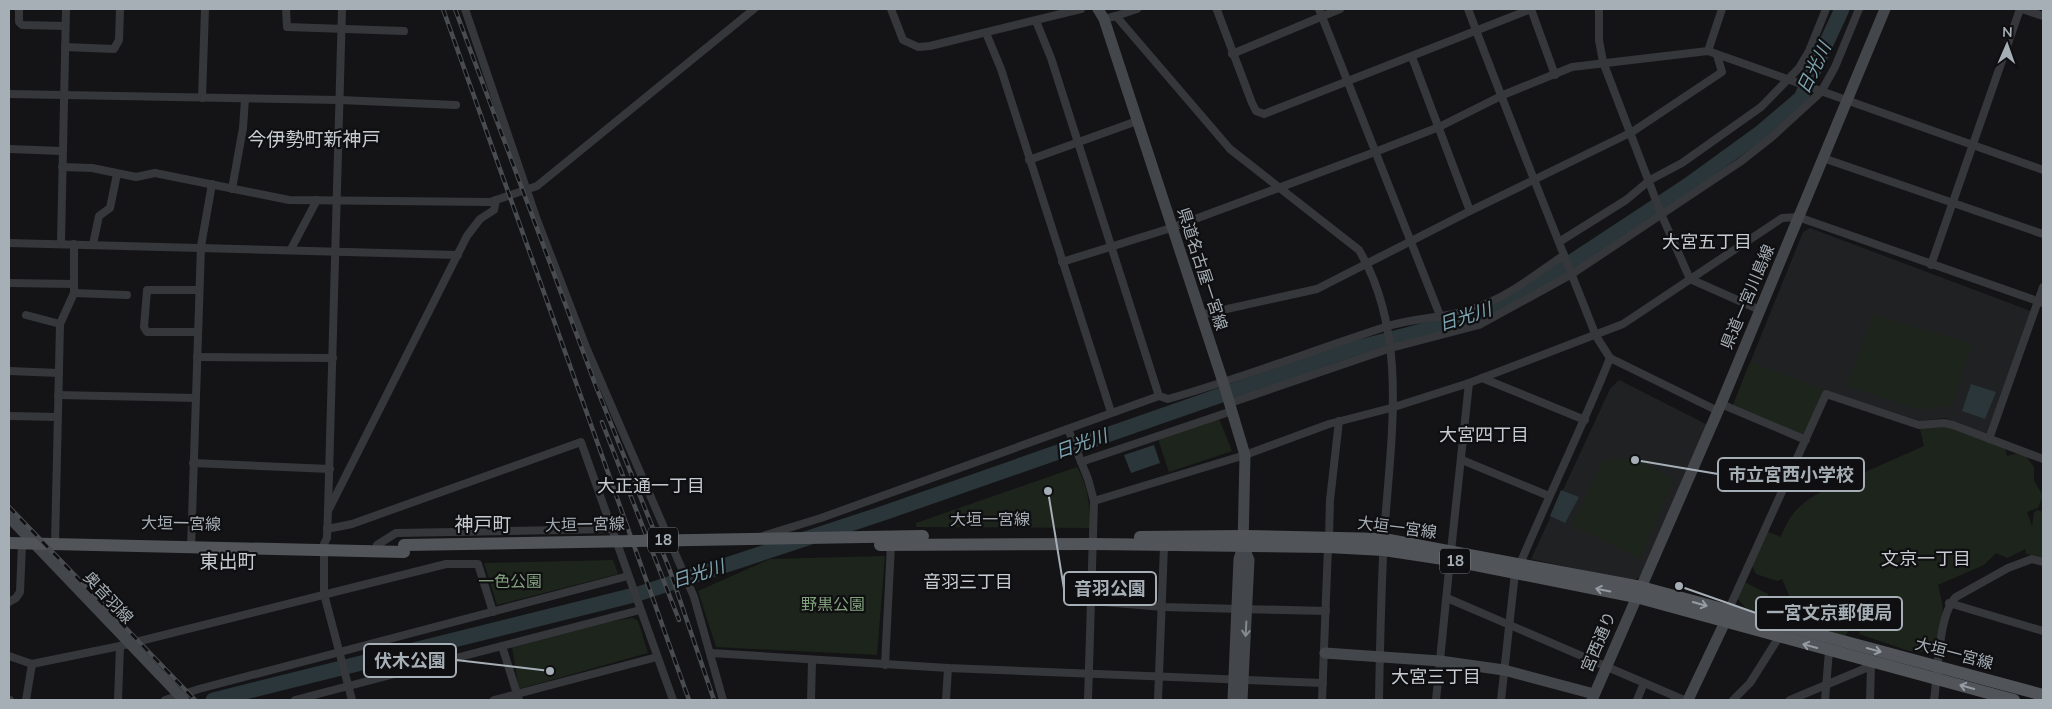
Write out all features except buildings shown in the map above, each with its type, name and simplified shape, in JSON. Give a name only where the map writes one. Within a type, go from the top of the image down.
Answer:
[{"type":"main road","name":"県道一宮川島線","points":[[1638,592],[1720,407],[1885,9]]},
{"type":"main road","name":"県道名古屋一宮線","points":[[1101,14],[1224,384],[1245,455],[1244,541],[1248,560],[1242,610],[1238,680],[1233,700]]},
{"type":"main road","name":"奥音羽線","points":[[9,517],[28,541],[124,645],[182,698]]},
{"type":"main road","name":"大垣一宮線","points":[[9,535],[28,541]]},
{"type":"main road","name":"大垣一宮線","points":[[324,548],[377,545],[404,548],[923,536],[1384,544],[1451,555],[1638,592],[1938,673],[2043,696]]},
{"type":"main road","name":"大垣一宮線","points":[[9,543],[55,541],[324,548],[404,548],[885,544],[1093,540],[1164,546],[1244,541]]},
{"type":"main road","name":"宮西通り","points":[[1593,697],[1638,592]]},
{"type":"main road","name":"大垣一宮線","points":[[1726,617],[1779,637],[1872,664],[1938,673],[2014,700]]},
{"type":"main road","points":[[1688,700],[1726,617]]},
{"type":"main road","points":[[1324,653],[1440,661],[1504,670],[1593,697]]},
{"type":"main road","name":"県道名古屋一宮線","points":[[1238,680],[1242,700]]},
{"type":"street","points":[[19,9],[19,22],[22,25],[65,26]]},
{"type":"street","points":[[61,244],[66,9]]},
{"type":"street","points":[[65,48],[114,49],[119,40],[120,9]]},
{"type":"street","points":[[202,98],[205,9]]},
{"type":"street","points":[[286,9],[287,27],[404,31]]},
{"type":"street","points":[[342,9],[337,251],[330,469],[327,529],[324,548],[324,594],[352,700]]},
{"type":"street","points":[[465,9],[526,190],[586,347],[694,597],[723,700]]},
{"type":"street","points":[[62,167],[92,168],[136,177],[155,173],[232,188],[276,199],[490,202],[537,186],[754,9]]},
{"type":"street","points":[[892,9],[903,40],[918,47],[986,33],[1081,9]]},
{"type":"street","points":[[1101,14],[1116,16],[1137,9]]},
{"type":"street","points":[[1232,54],[1320,12],[1340,9]]},
{"type":"street","points":[[1468,9],[1503,95],[1533,180],[1596,336],[1610,358],[1720,407],[1806,440]]},
{"type":"street","points":[[1217,10],[1232,54],[1256,111],[1264,114],[1477,32],[1531,9],[1555,75]]},
{"type":"street","points":[[1599,9],[1599,40],[1604,62],[1632,132],[1661,214],[1690,279],[1760,310]]},
{"type":"street","points":[[1708,51],[1722,9]]},
{"type":"street","points":[[1559,242],[1626,200],[1650,180],[1682,163],[1744,121],[1770,99],[1789,81],[1799,68],[1809,51],[1826,9]]},
{"type":"street","points":[[1080,461],[1391,346],[1479,325],[1571,273],[1661,214],[1773,136],[1819,92],[1836,67],[1860,9]]},
{"type":"street","points":[[1931,264],[2021,9],[2043,16]]},
{"type":"street","points":[[1320,12],[1409,242],[1441,318]]},
{"type":"street","points":[[1116,16],[1230,149],[1267,180],[1279,186],[1359,250],[1366,262],[1389,327],[1393,387],[1384,544],[1379,700]]},
{"type":"street","points":[[1036,21],[1077,141],[1159,396]]},
{"type":"street","points":[[986,33],[1001,69],[1111,412]]},
{"type":"street","points":[[1062,262],[1171,228],[1279,186],[1375,152],[1439,127],[1503,95],[1572,67],[1708,51],[2043,170]]},
{"type":"street","points":[[1200,315],[1317,289],[1366,262],[1632,132],[1722,72],[1717,54]]},
{"type":"street","points":[[1412,57],[1470,211]]},
{"type":"street","points":[[9,94],[340,100],[456,105]]},
{"type":"street","points":[[232,188],[243,128],[245,99]]},
{"type":"street","points":[[1029,160],[1137,120]]},
{"type":"street","points":[[9,149],[62,151]]},
{"type":"street","points":[[1823,158],[2043,234]]},
{"type":"street","points":[[92,244],[99,216],[110,208],[117,174]]},
{"type":"street","points":[[192,544],[201,246],[212,184]]},
{"type":"street","points":[[291,249],[317,200]]},
{"type":"street","points":[[328,511],[458,255],[474,226],[494,210],[496,200]]},
{"type":"street","points":[[1094,501],[1245,455],[1339,421],[1391,408],[1470,383],[1596,336],[1623,324],[1782,218],[1798,218],[2041,302]]},
{"type":"street","points":[[9,243],[201,246],[458,255]]},
{"type":"street","points":[[55,541],[60,324],[74,293],[74,244]]},
{"type":"street","points":[[670,545],[746,542],[822,518],[1159,396],[1168,399],[1224,384],[1389,327],[1441,318],[1472,309],[1517,287],[1564,255]]},
{"type":"street","points":[[9,282],[74,284]]},
{"type":"street","points":[[1989,439],[2041,302],[2043,287]]},
{"type":"street","points":[[197,332],[147,332],[144,327],[147,290],[199,290]]},
{"type":"street","points":[[74,293],[127,294]]},
{"type":"street","points":[[26,316],[60,324]]},
{"type":"street","points":[[197,356],[333,358]]},
{"type":"street","points":[[1501,700],[1509,624],[1518,569],[1549,496],[1585,420],[1610,358]]},
{"type":"street","points":[[9,371],[58,372]]},
{"type":"street","points":[[1482,378],[1585,420]]},
{"type":"street","points":[[1436,700],[1470,383]]},
{"type":"street","points":[[1726,617],[1826,394],[1919,425],[1944,422],[2043,459]]},
{"type":"street","points":[[58,395],[196,398]]},
{"type":"street","points":[[9,416],[57,417]]},
{"type":"street","points":[[1322,700],[1330,500],[1339,421]]},
{"type":"street","points":[[1068,429],[1094,501],[1088,700]]},
{"type":"street","points":[[327,529],[352,524],[581,442],[673,700]]},
{"type":"street","points":[[1462,460],[1549,496]]},
{"type":"street","points":[[194,463],[330,469]]},
{"type":"street","points":[[377,545],[396,533],[611,529]]},
{"type":"street","points":[[9,602],[16,598],[20,592],[28,541]]},
{"type":"street","points":[[885,544],[885,665]]},
{"type":"street","points":[[1158,700],[1164,546]]},
{"type":"street","points":[[1934,700],[1942,630],[1949,603],[1956,597],[2008,568],[2032,559],[2043,562]]},
{"type":"street","points":[[9,656],[32,664],[124,645],[446,564],[478,564],[493,612]]},
{"type":"street","points":[[165,700],[182,698],[340,653],[629,578]]},
{"type":"street","points":[[1447,598],[1684,700]]},
{"type":"street","points":[[1091,601],[1163,607],[1326,611]]},
{"type":"street","points":[[1949,603],[2043,631]]},
{"type":"street","points":[[296,700],[640,609]]},
{"type":"street","points":[[1733,700],[1750,683],[1779,637]]},
{"type":"street","points":[[118,700],[124,645]]},
{"type":"street","points":[[502,646],[518,697]]},
{"type":"street","points":[[1825,700],[1829,651]]},
{"type":"street","points":[[711,653],[812,661],[948,668],[1323,682]]},
{"type":"street","points":[[494,700],[518,697],[657,657]]},
{"type":"street","points":[[811,700],[812,661]]},
{"type":"street","points":[[26,700],[32,664]]},
{"type":"street","points":[[1790,700],[1872,664],[1870,700]]},
{"type":"street","points":[[946,700],[948,668]]},
{"type":"street","points":[[1637,700],[1644,683]]},
{"type":"shaded area","points":[[1810,228],[2036,313],[1994,436],[1945,418],[1921,421],[1825,390],[1805,439],[1731,410],[1803,232]]},
{"type":"shaded area","points":[[1619,380],[1706,424],[1708,430],[1640,577],[1633,581],[1531,559],[1610,389]]},
{"type":"shaded area","points":[[1971,384],[1996,392],[1985,419],[1962,411]]},
{"type":"shaded area","points":[[1154,445],[1160,463],[1131,473],[1124,455]]},
{"type":"shaded area","points":[[1561,490],[1579,497],[1565,523],[1550,516]]},
{"type":"green space","points":[[1873,315],[1972,344],[1952,405],[1920,410],[1847,386]]},
{"type":"green space","points":[[1750,362],[1824,390],[1805,439],[1731,410]]},
{"type":"green space","points":[[1218,416],[1232,451],[1169,472],[1157,436]]},
{"type":"green space","points":[[1944,423],[2005,445],[2007,456],[2023,452],[2034,467],[2034,480],[2043,496],[2038,508],[2027,512],[2032,526],[2034,513],[2037,510],[2043,512],[2043,559],[2025,553],[2026,549],[2007,558],[1996,553],[1984,565],[1938,585],[1943,613],[1941,627],[1929,652],[1909,651],[1859,634],[1865,618],[1851,624],[1846,636],[1819,631],[1799,622],[1793,612],[1789,595],[1782,579],[1777,581],[1756,574],[1751,564],[1766,531],[1781,537],[1790,519],[1801,506],[1815,495],[1833,486],[1827,477],[1827,463],[1836,458],[1845,462],[1847,480],[1924,446],[1919,425]]},
{"type":"green space","points":[[1635,458],[1674,479],[1640,559],[1571,525],[1604,460]]},
{"type":"green space","points":[[1077,467],[1088,496],[1090,528],[916,527],[916,523]]},
{"type":"green space","name":"野黒公園","points":[[885,556],[877,655],[716,647],[698,591],[770,559]]},
{"type":"green space","name":"一色公園","points":[[613,560],[618,574],[497,605],[484,563]]},
{"type":"green space","points":[[1743,581],[1768,594],[1770,616],[1746,608],[1736,597]]},
{"type":"green space","points":[[633,618],[638,621],[648,653],[519,689],[512,647],[613,621]]},
{"type":"waterway","name":"日光川","points":[[213,700],[638,594],[878,515],[1353,349],[1486,314],[1527,291],[1688,185],[1761,132],[1801,98],[1842,9]]},
{"type":"railway","points":[[443,9],[689,700]]},
{"type":"railway","points":[[455,9],[597,389],[669,568],[714,700]]},
{"type":"railway","points":[[602,422],[679,620]]},
{"type":"railway","points":[[9,507],[195,700]]},
{"type":"place","name":"市立宮西小学校","points":[[1635,460]]},
{"type":"place","name":"音羽公園","points":[[1048,491]]},
{"type":"place","name":"一宮文京郵便局","points":[[1679,586]]},
{"type":"place","name":"伏木公園","points":[[550,671]]},
{"type":"district","name":"今伊勢町新神戸","points":[[314,140]]},
{"type":"district","name":"大宮五丁目","points":[[1707,242]]},
{"type":"district","name":"大宮四丁目","points":[[1484,435]]},
{"type":"district","name":"大正通一丁目","points":[[651,486]]},
{"type":"district","name":"神戸町","points":[[483,525]]},
{"type":"district","name":"文京一丁目","points":[[1926,559]]},
{"type":"district","name":"東出町","points":[[228,562]]},
{"type":"district","name":"音羽三丁目","points":[[968,582]]},
{"type":"district","name":"大宮三丁目","points":[[1436,677]]}]
